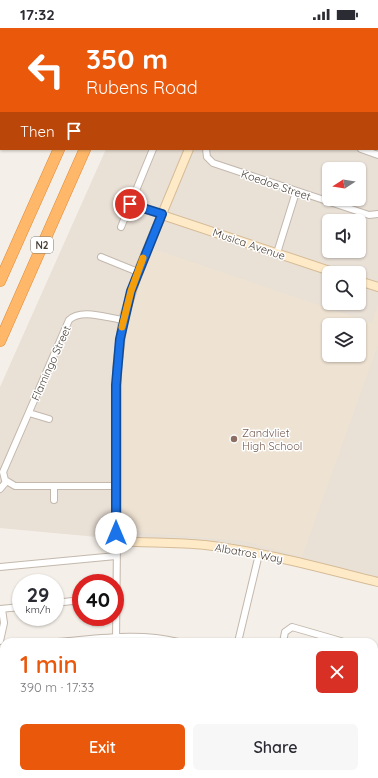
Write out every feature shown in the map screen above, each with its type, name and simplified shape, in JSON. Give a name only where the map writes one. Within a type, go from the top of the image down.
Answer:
[{"type":"highway","name":"N2","points":[[0,281],[59,150]]},
{"type":"highway","name":"N2","points":[[0,341],[85,150]]},
{"type":"street","points":[[120,227],[153,150]]},
{"type":"street","points":[[116,574],[117,369],[123,320],[138,272],[189,150]]},
{"type":"street","name":"Koedoe Street","points":[[206,150],[207,157],[213,163],[296,192],[369,215],[378,214]]},
{"type":"street","points":[[363,150],[378,155]]},
{"type":"street","points":[[277,253],[296,192]]},
{"type":"street","points":[[130,204],[162,214]]},
{"type":"street","name":"Musica Avenue","points":[[162,214],[322,268]]},
{"type":"street","points":[[101,257],[138,272]]},
{"type":"street","points":[[366,283],[378,287]]},
{"type":"street","name":"Flamingo Street","points":[[6,482],[4,468],[69,320],[74,316],[85,314],[123,320]]},
{"type":"street","name":"Flamingo Street","points":[[29,413],[49,419]]},
{"type":"street","points":[[0,488],[6,482],[15,486],[116,486]]},
{"type":"street","points":[[54,486],[54,500]]},
{"type":"street","name":"Albatros Way","points":[[117,541],[190,544],[259,554],[378,582]]},
{"type":"street","points":[[239,638],[259,554]]},
{"type":"street","points":[[0,567],[116,556]]},
{"type":"street","points":[[0,638],[4,623],[1,609],[12,608]]},
{"type":"street","points":[[116,626],[116,638]]},
{"type":"street","points":[[284,638],[285,632],[292,627],[330,638]]},
{"type":"shaded area","points":[[106,150],[378,150],[378,584],[302,565],[205,547],[0,528],[0,387]]},
{"type":"shaded area","name":"Zandvliet High School","points":[[154,249],[322,306],[322,310],[334,310],[357,318],[322,318],[322,362],[366,362],[366,321],[372,323],[378,304],[378,345],[302,557],[244,541],[133,532],[124,522],[123,349],[132,301]]},
{"type":"slow traffic","points":[[122,327],[127,304],[143,258]]},
{"type":"place","name":"Zandvliet High School","points":[[234,439]]},
{"type":"route","points":[[116,533],[116,385],[120,339],[123,320],[131,291],[162,214],[130,204]]}]
